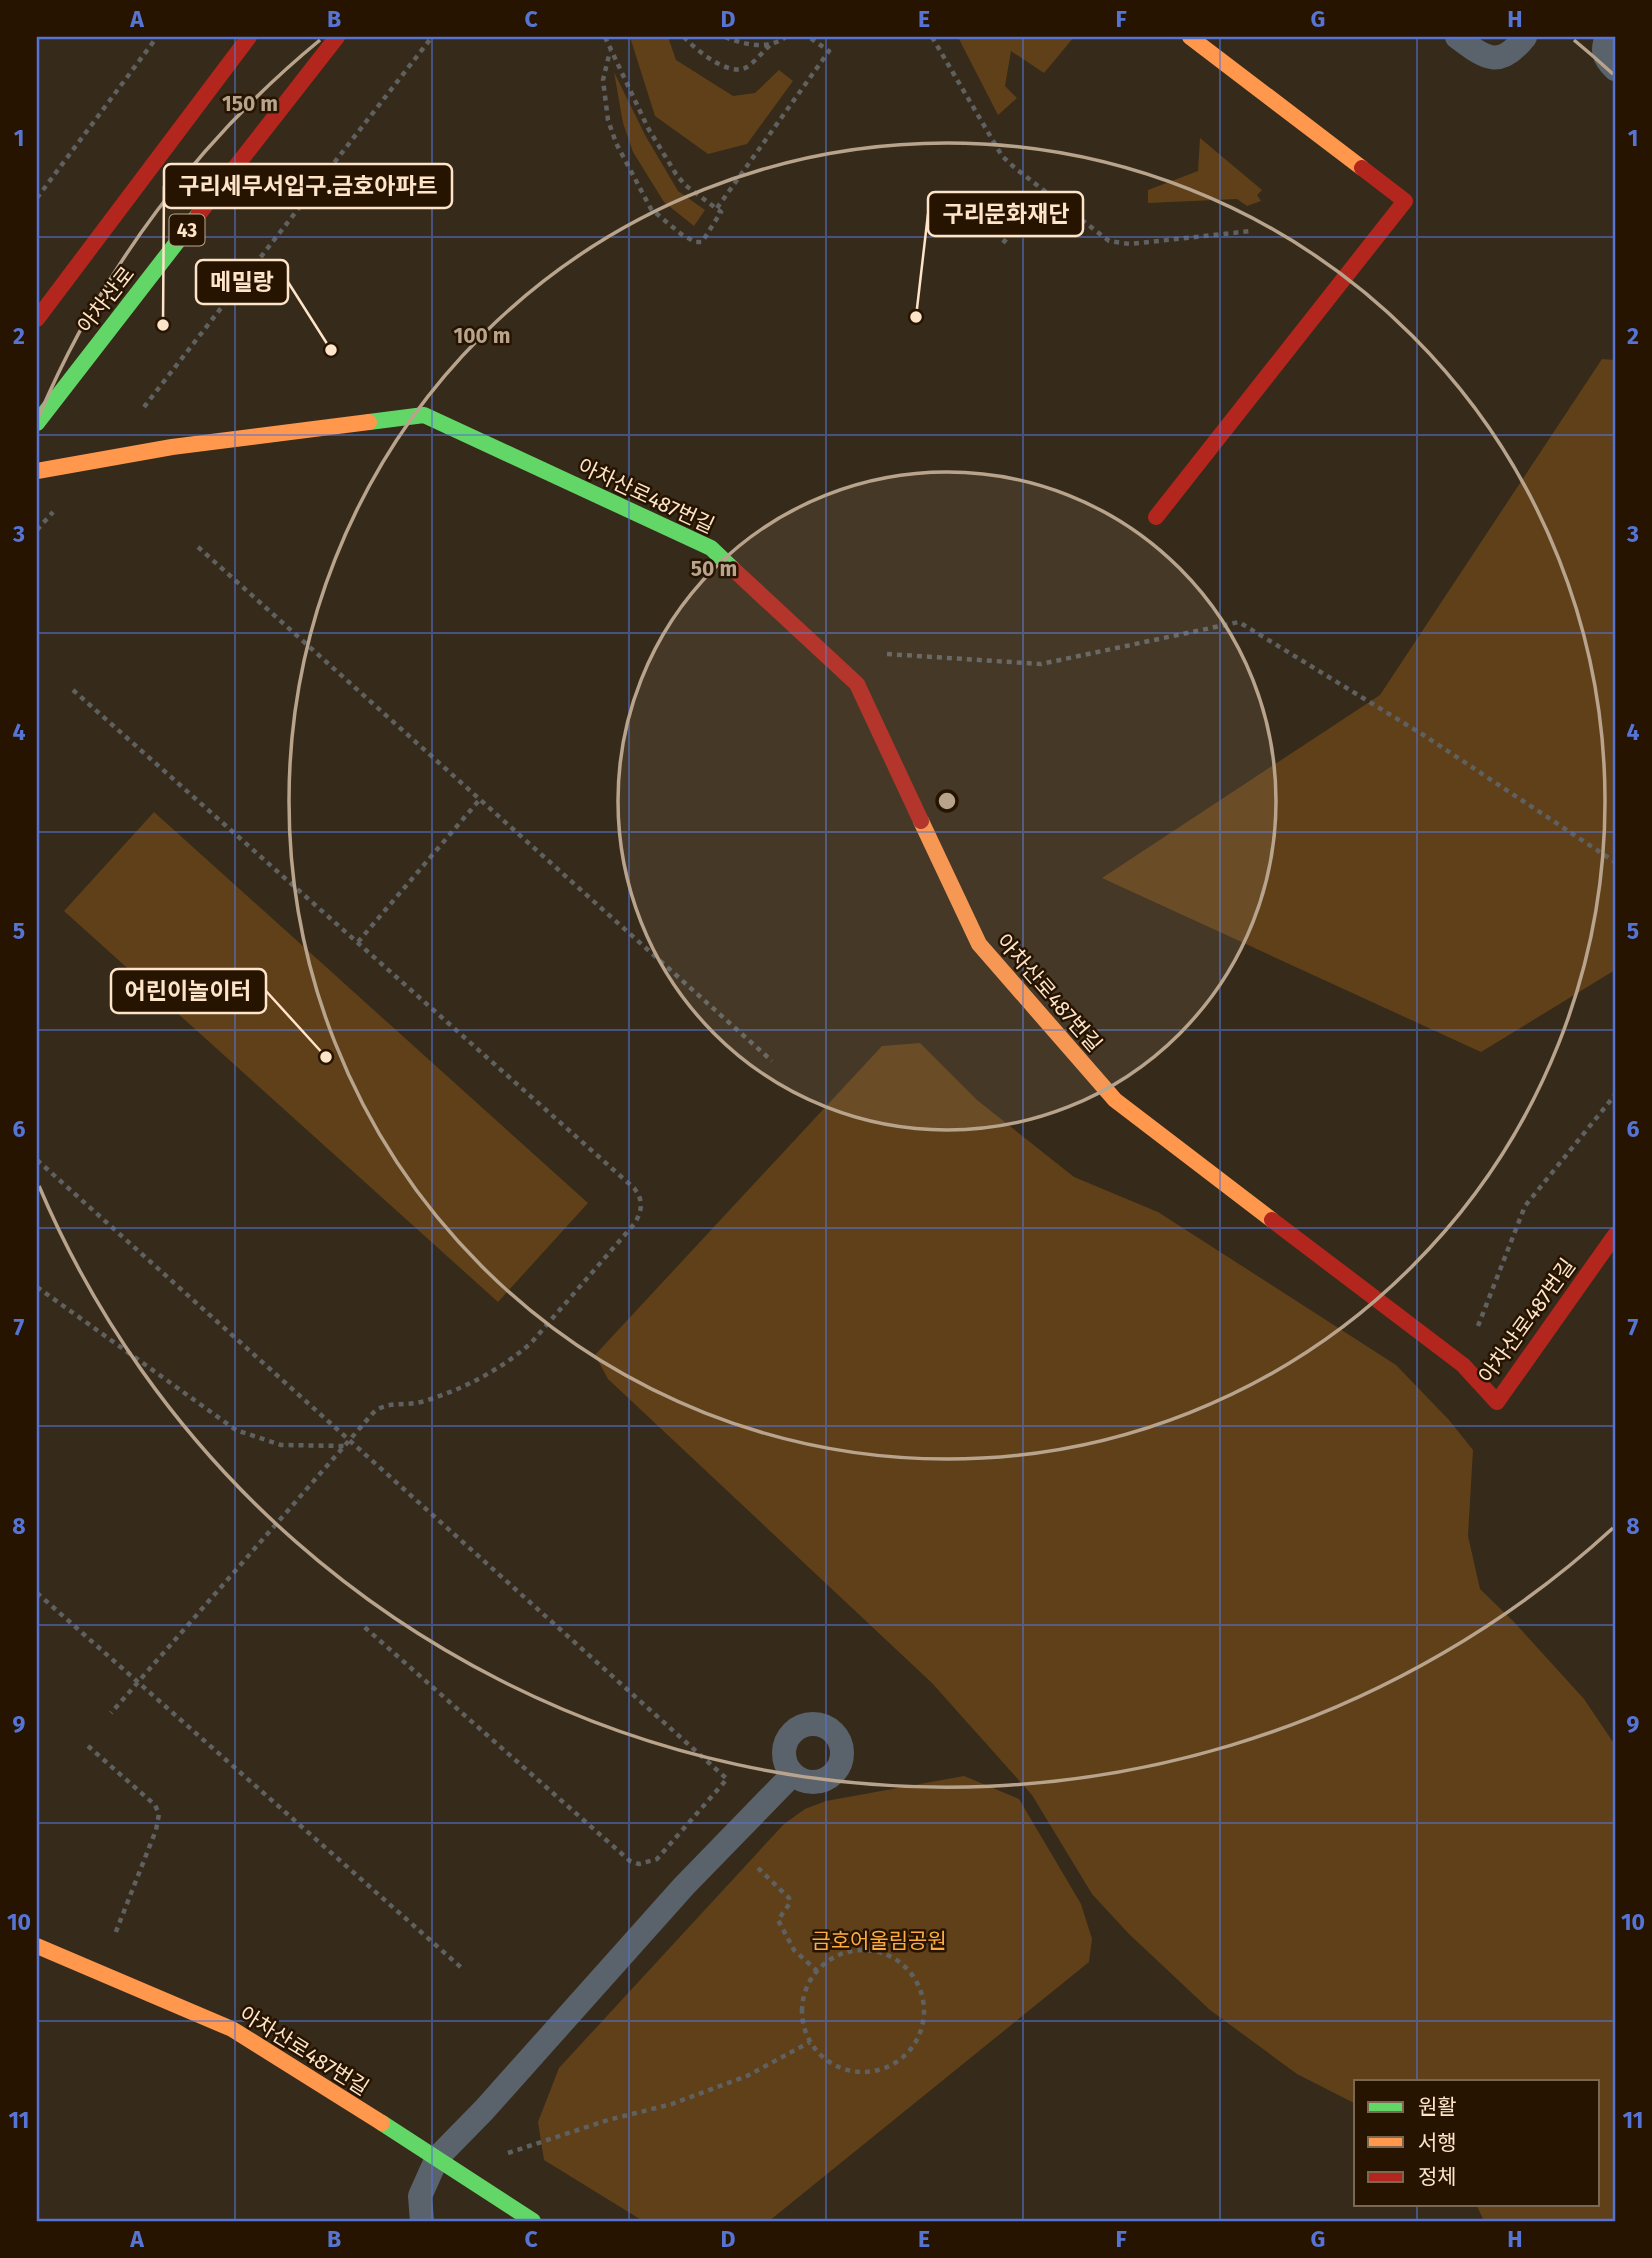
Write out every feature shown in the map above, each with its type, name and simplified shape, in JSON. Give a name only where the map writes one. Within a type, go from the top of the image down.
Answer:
[{"type":"street","name":"아차산로","points":[[37,319],[249,37]]},
{"type":"street","name":"아차산로","points":[[37,423],[337,37]]},
{"type":"street","points":[[1156,517],[1405,201],[1191,37]]},
{"type":"street","name":"아차산로487번길","points":[[37,471],[173,447],[424,415],[711,548],[857,684],[979,944],[1115,1100],[1463,1365],[1497,1402],[1615,1235]]},
{"type":"street","name":"아차산로487번길","points":[[37,1946],[232,2029],[533,2221]]},
{"type":"lane","points":[[1457,37],[1482,56],[1490,58],[1511,52],[1525,37]]},
{"type":"lane","points":[[1607,37],[1604,57],[1615,69]]},
{"type":"lane","points":[[422,2221],[420,2196],[437,2158],[484,2110],[684,1886],[793,1774]]},
{"type":"path","points":[[37,198],[157,37]]},
{"type":"path","points":[[139,414],[432,37]]},
{"type":"path","points":[[605,37],[648,128],[676,174],[685,185],[720,211],[721,215],[702,242],[695,242],[681,234],[651,209],[616,143],[608,120],[603,80],[610,51]]},
{"type":"path","points":[[684,37],[698,51],[717,63],[738,69],[746,68],[772,43]]},
{"type":"path","points":[[724,37],[743,44],[762,46],[786,37]]},
{"type":"path","points":[[717,208],[829,51],[809,37]]},
{"type":"path","points":[[932,37],[1002,156],[1109,241],[1121,244],[1251,231]]},
{"type":"path","points":[[1003,243],[1044,191]]},
{"type":"path","points":[[198,547],[772,1061]]},
{"type":"path","points":[[875,653],[1041,664],[1239,622],[1425,736],[1615,863]]},
{"type":"path","points":[[73,690],[635,1188],[640,1195],[642,1206],[635,1223],[531,1343],[513,1359],[480,1379],[449,1392],[417,1402],[380,1406],[111,1713]]},
{"type":"path","points":[[358,943],[481,799]]},
{"type":"path","points":[[1463,1365],[1525,1206],[1615,1095]]},
{"type":"path","points":[[37,1160],[727,1779],[657,1859],[639,1864],[630,1861],[361,1623]]},
{"type":"path","points":[[37,1287],[236,1430],[281,1445],[345,1446]]},
{"type":"path","points":[[37,1593],[464,1970]]},
{"type":"path","points":[[88,1745],[155,1805],[159,1814],[156,1830],[115,1936]]},
{"type":"path","points":[[758,1868],[789,1898],[790,1903],[778,1920],[794,1950],[817,1971]]},
{"type":"path","points":[[852,1951],[871,1951],[890,1956],[907,1969],[919,1986],[924,2007],[922,2027],[913,2046],[899,2061],[879,2070],[859,2072],[840,2068],[823,2057],[810,2042],[803,2024],[802,2004],[807,1985],[817,1971],[834,1957],[852,1951]]},
{"type":"path","points":[[507,2153],[608,2120],[685,2099],[747,2076],[810,2042]]},
{"type":"green space","points":[[630,37],[668,37],[676,60],[733,96],[755,93],[779,70],[793,81],[747,144],[708,154],[655,116]]},
{"type":"green space","points":[[958,37],[1074,37],[1044,73],[1011,51],[1005,86],[1017,98],[998,115]]},
{"type":"green space","points":[[614,72],[645,135],[678,191],[705,210],[694,226],[664,202],[633,152],[623,123]]},
{"type":"green space","points":[[1200,138],[1262,190],[1257,195],[1261,201],[1247,206],[1237,199],[1148,203],[1148,190],[1198,171]]},
{"type":"green space","points":[[1602,359],[1615,360],[1615,970],[1481,1052],[1102,878],[1380,695]]},
{"type":"green space","points":[[154,812],[588,1203],[498,1302],[64,911]]},
{"type":"green space","points":[[920,1043],[977,1100],[1074,1177],[1158,1212],[1396,1365],[1449,1420],[1473,1450],[1468,1536],[1480,1589],[1584,1699],[1615,1745],[1615,2221],[1484,2221],[1477,2206],[1600,2206],[1600,2080],[1354,2080],[1354,2103],[1297,2074],[1210,2010],[1129,1934],[1092,1894],[1032,1795],[932,1683],[608,1379],[595,1355],[882,1046]]},
{"type":"green space","name":"금호어울림공원","points":[[964,1776],[1019,1799],[1081,1904],[1092,1939],[1089,1962],[769,2221],[643,2221],[544,2160],[538,2122],[559,2068],[784,1824],[805,1809],[826,1801]]},
{"type":"traffic: fast","points":[[37,423],[198,215]]},
{"type":"traffic: fast","points":[[369,422],[424,415],[711,548],[733,569]]},
{"type":"traffic: fast","points":[[382,2123],[533,2221]]},
{"type":"traffic: slow","points":[[1190,37],[1362,168]]},
{"type":"traffic: slow","points":[[37,471],[172,447],[369,422]]},
{"type":"traffic: slow","points":[[921,821],[979,944],[1115,1100],[1272,1220]]},
{"type":"traffic: slow","points":[[37,1946],[232,2029],[382,2123]]},
{"type":"traffic: jam","points":[[37,319],[249,37]]},
{"type":"traffic: jam","points":[[198,215],[337,37]]},
{"type":"traffic: jam","points":[[1156,517],[1405,201],[1362,168]]},
{"type":"traffic: jam","points":[[733,569],[857,684],[921,821]]},
{"type":"traffic: jam","points":[[1272,1220],[1463,1365],[1497,1402],[1615,1235]]},
{"type":"place","name":"구리문화재단","points":[[916,317]]},
{"type":"place","name":"구리세무서입구.금호아파트","points":[[163,325]]},
{"type":"place","name":"메밀랑","points":[[331,350]]},
{"type":"place","name":"어린이놀이터","points":[[326,1057]]}]
